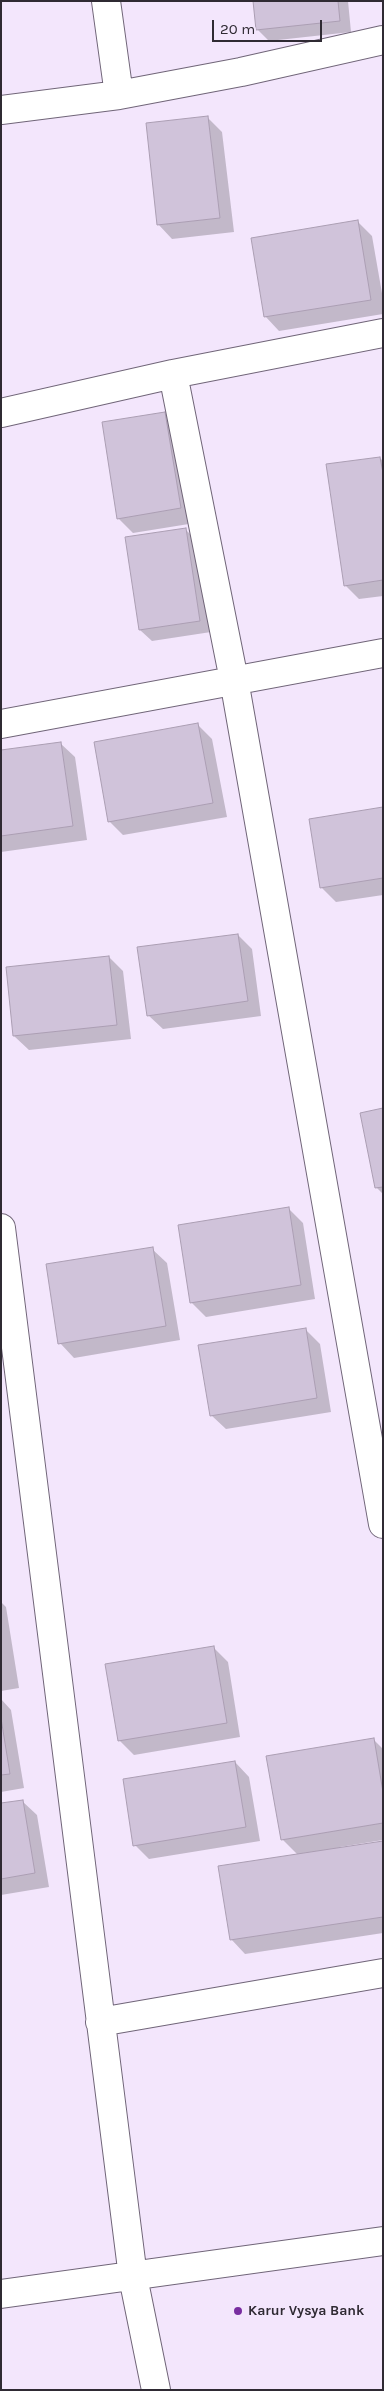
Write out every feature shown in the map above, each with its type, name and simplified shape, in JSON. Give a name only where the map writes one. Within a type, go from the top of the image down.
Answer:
[{"type":"street","points":[[106,1],[119,95]]},
{"type":"street","points":[[1,110],[119,95],[241,72],[383,40]]},
{"type":"street","points":[[1,413],[173,374],[383,333]]},
{"type":"street","points":[[173,374],[234,680],[383,1524]]},
{"type":"street","points":[[1,724],[383,653]]},
{"type":"street","points":[[1,1228],[133,2277],[156,2390]]},
{"type":"street","points":[[100,2022],[383,1972]]},
{"type":"street","points":[[1,2294],[383,2241]]},
{"type":"building","points":[[253,1],[338,1],[340,21],[256,30]]},
{"type":"building","points":[[208,116],[220,218],[157,225],[146,123]]},
{"type":"building","points":[[358,220],[371,300],[264,317],[251,238]]},
{"type":"building","points":[[165,412],[181,508],[117,519],[102,422]]},
{"type":"building","points":[[380,457],[383,473],[383,580],[344,586],[326,464]]},
{"type":"building","points":[[186,528],[200,621],[139,630],[125,537]]},
{"type":"building","points":[[198,723],[213,803],[108,822],[94,742]]},
{"type":"building","points":[[61,742],[73,826],[1,836],[1,750]]},
{"type":"building","points":[[383,807],[383,878],[320,888],[309,819]]},
{"type":"building","points":[[238,934],[248,1001],[147,1016],[137,947]]},
{"type":"building","points":[[109,956],[117,1025],[13,1036],[6,967]]},
{"type":"building","points":[[383,1108],[383,1187],[375,1188],[360,1113]]},
{"type":"building","points":[[289,1207],[301,1285],[190,1303],[178,1225]]},
{"type":"building","points":[[153,1247],[166,1326],[58,1344],[46,1264]]},
{"type":"building","points":[[306,1328],[317,1398],[210,1416],[198,1345]]},
{"type":"building","points":[[214,1646],[227,1723],[118,1741],[105,1664]]},
{"type":"building","points":[[1,1718],[10,1774],[1,1775]]},
{"type":"building","points":[[374,1738],[383,1792],[383,1823],[281,1840],[266,1756]]},
{"type":"building","points":[[235,1761],[246,1827],[133,1846],[123,1779]]},
{"type":"building","points":[[23,1800],[35,1873],[1,1879],[1,1803]]},
{"type":"building","points":[[383,1841],[383,1917],[230,1940],[218,1866]]},
{"type":"place","name":"Karur Vysya Bank","points":[[238,2311]]}]
